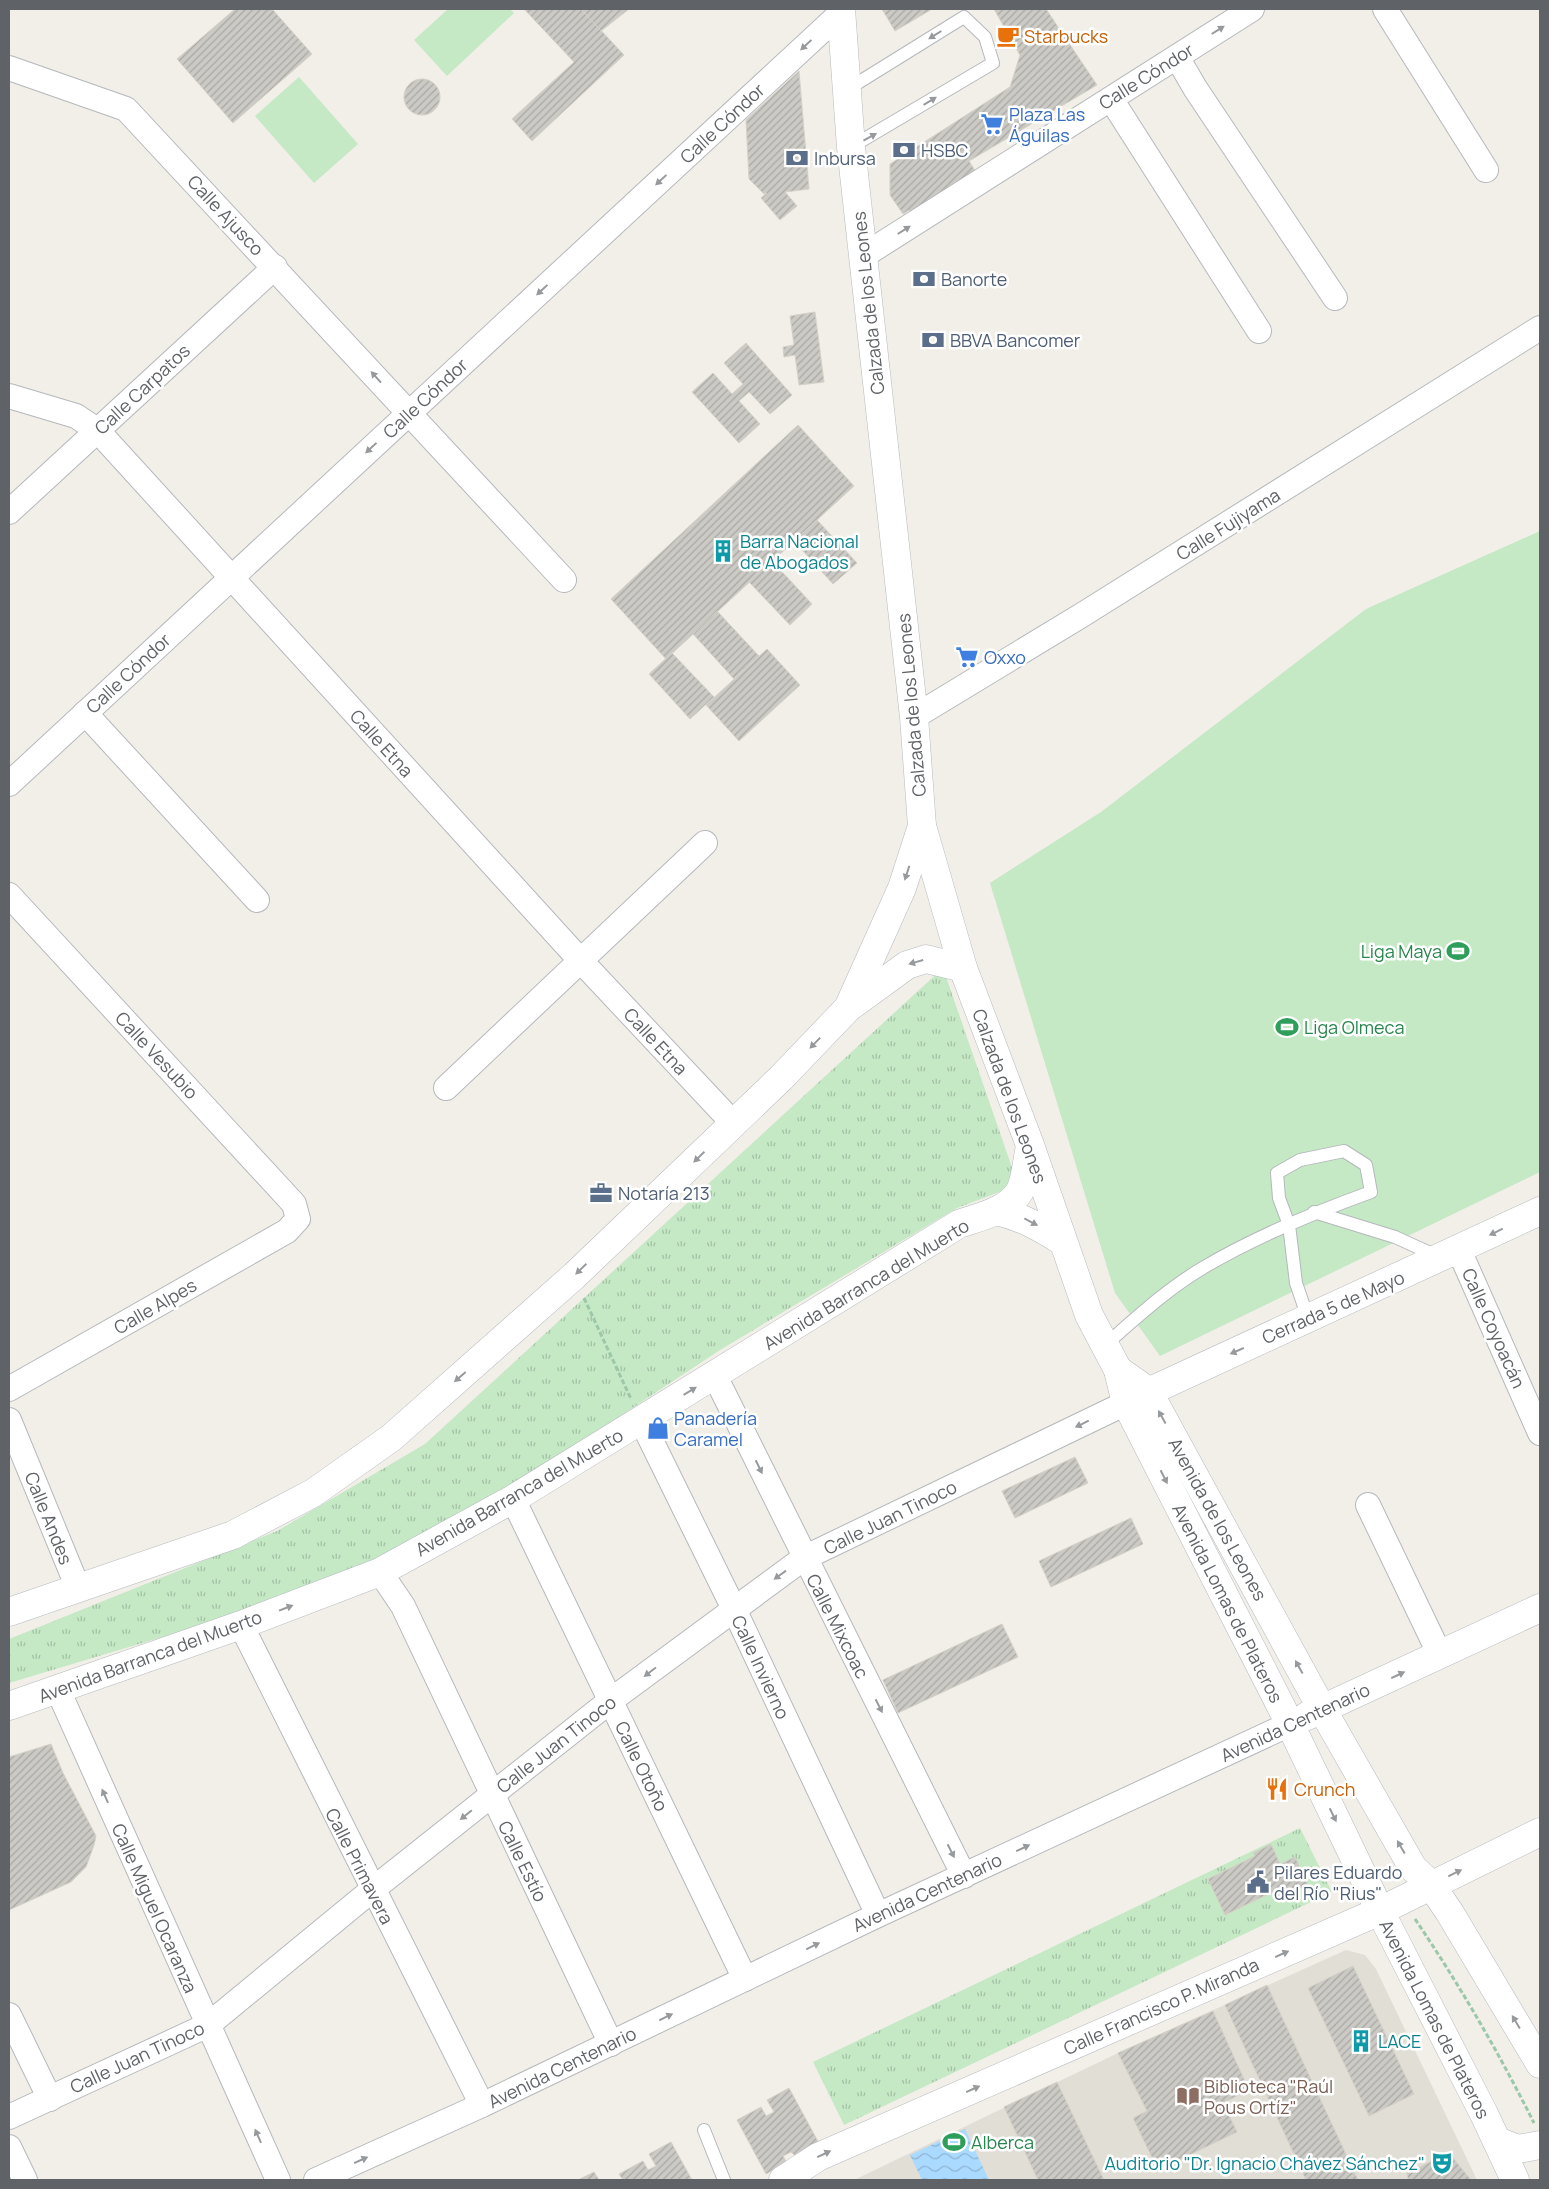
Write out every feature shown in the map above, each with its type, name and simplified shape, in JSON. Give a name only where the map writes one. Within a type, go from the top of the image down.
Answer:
[{"type":"main road","name":"Calzada de los Leones","points":[[842,10],[851,147],[914,717],[922,826],[964,968],[1030,1145],[1088,1316],[1118,1370]]},
{"type":"main road","points":[[848,1008],[902,888],[922,826]]},
{"type":"main road","points":[[9,1612],[234,1535],[313,1493],[391,1438],[574,1276],[734,1124],[848,1008],[907,965],[926,959],[964,968]]},
{"type":"main road","name":"Avenida Barranca del Muerto","points":[[9,1706],[241,1625],[380,1572],[513,1499],[959,1224],[996,1211],[1011,1200],[1021,1188],[1030,1145]]},
{"type":"main road","points":[[996,1211],[1015,1215],[1031,1222],[1062,1241]]},
{"type":"main road","name":"Cerrada 5 de Mayo","points":[[1137,1397],[1540,1211]]},
{"type":"main road","name":"Avenida de los Leones","points":[[1118,1370],[1137,1397],[1322,1709]]},
{"type":"main road","name":"Avenida Lomas de Plateros","points":[[1137,1397],[1290,1724],[1391,1905],[1515,2180]]},
{"type":"main road","name":"Avenida Centenario","points":[[1290,1724],[1540,1608]]},
{"type":"main road","points":[[1322,1709],[1413,1868],[1431,1885],[1450,1913],[1540,2064]]},
{"type":"main road","name":"Calle Francisco P. Miranda","points":[[783,2180],[818,2157],[1391,1905],[1540,1832]]},
{"type":"main road","points":[[1497,2141],[1518,2149],[1538,2136]]},
{"type":"street","name":"Calle Cóndor","points":[[863,256],[1252,9]]},
{"type":"street","points":[[1385,9],[1486,170]]},
{"type":"street","name":"Calle Cóndor","points":[[9,784],[842,10]]},
{"type":"street","points":[[1177,57],[1195,88],[1335,298]]},
{"type":"street","name":"Calle Ajusco","points":[[9,68],[126,108],[564,580]]},
{"type":"street","points":[[1111,99],[1259,332]]},
{"type":"street","name":"Calle Carpatos","points":[[9,512],[275,267]]},
{"type":"street","name":"Calle Fujiyama","points":[[914,717],[1082,615],[1540,328]]},
{"type":"street","name":"Calle Etna","points":[[9,396],[76,416],[97,430],[581,961],[734,1124]]},
{"type":"street","points":[[85,713],[258,900]]},
{"type":"street","points":[[446,1088],[705,843]]},
{"type":"street","name":"Calle Vesubio","points":[[9,895],[294,1204],[298,1219]]},
{"type":"street","name":"Calle Alpes","points":[[9,1389],[287,1231],[298,1219]]},
{"type":"street","name":"Calle Coyoacán","points":[[1450,1254],[1540,1433]]},
{"type":"street","name":"Calle Mixcoac","points":[[714,1376],[964,1876]]},
{"type":"street","name":"Calle Juan Tinoco","points":[[9,2117],[208,2024],[372,1890],[610,1701],[804,1558],[1137,1397]]},
{"type":"street","name":"Calle Andes","points":[[9,1420],[78,1588]]},
{"type":"street","name":"Calle Invierno","points":[[641,1420],[734,1610],[878,1915]]},
{"type":"street","name":"Calle Otoño","points":[[513,1499],[744,1979]]},
{"type":"street","points":[[1368,1505],[1440,1655]]},
{"type":"street","name":"Calle Estío","points":[[380,1572],[403,1606],[611,2044]]},
{"type":"street","name":"Calle Primavera","points":[[241,1625],[372,1890],[482,2105]]},
{"type":"street","name":"Calle Miguel Ocaranza","points":[[58,1690],[278,2180]]},
{"type":"street","name":"Avenida Centenario","points":[[316,2180],[482,2105],[878,1915],[1290,1724]]},
{"type":"street","points":[[9,2015],[50,2099]]},
{"type":"street","points":[[9,2147],[25,2180]]},
{"type":"lane","points":[[848,89],[964,17],[985,37],[993,63],[851,147]]},
{"type":"lane","points":[[1105,1345],[1147,1309],[1200,1270],[1289,1225],[1314,1212],[1371,1192],[1366,1165],[1344,1151],[1300,1160],[1277,1173],[1280,1198],[1289,1225],[1296,1283],[1308,1318]]},
{"type":"lane","points":[[1314,1212],[1450,1254]]},
{"type":"lane","points":[[704,2130],[724,2180]]},
{"type":"path","points":[[574,1276],[641,1420]]},
{"type":"path","points":[[1391,1905],[1466,1999],[1507,2070],[1538,2136]]},
{"type":"shaded area","points":[[1346,1950],[1365,1955],[1376,1969],[1477,2180],[854,2180],[1118,2053]]},
{"type":"green space","points":[[448,9],[510,9],[514,13],[447,76],[414,40]]},
{"type":"green space","points":[[299,77],[358,144],[314,183],[255,116]]},
{"type":"green space","name":"Liga Olmeca","points":[[1540,531],[1540,1172],[1160,1356],[1115,1293],[990,883],[1101,812],[1366,609]]},
{"type":"green space","points":[[943,968],[1018,1185],[957,1208],[720,1350],[513,1487],[404,1547],[239,1614],[9,1683],[9,1639],[277,1531],[425,1444]]},
{"type":"green space","points":[[1300,1828],[1332,1892],[844,2125],[813,2062]]},
{"type":"water","name":"Alberca","points":[[965,2129],[989,2180],[922,2180],[910,2155]]},
{"type":"building","points":[[235,9],[272,9],[312,54],[233,123],[177,59]]},
{"type":"building","points":[[524,9],[581,9],[624,55],[532,141],[512,119],[574,62]]},
{"type":"building","points":[[581,9],[629,9],[601,31]]},
{"type":"building","points":[[882,9],[932,9],[895,31]]},
{"type":"building","name":"Plaza Las Águilas","points":[[994,9],[1046,9],[1097,85],[969,161],[977,174],[912,215],[909,210],[903,214],[890,195],[890,164],[1010,87],[1020,55]]},
{"type":"building","points":[[799,71],[809,189],[785,192],[797,206],[780,220],[761,198],[767,193],[764,194],[749,179],[746,120]]},
{"type":"building","points":[[422,79],[429,80],[435,84],[439,90],[439,104],[435,110],[429,114],[422,115],[415,114],[409,110],[405,104],[404,97],[405,90],[409,84],[415,80]]},
{"type":"building","points":[[815,312],[824,382],[799,385],[795,355],[784,357],[783,347],[794,345],[790,316]]},
{"type":"building","points":[[746,343],[792,395],[770,414],[749,392],[739,401],[760,424],[739,443],[692,392],[713,373],[732,394],[743,384],[724,363]]},
{"type":"building","name":"Barra Nacional de Abogados","points":[[798,425],[854,486],[666,659],[611,599]]},
{"type":"building","points":[[817,520],[857,563],[833,584],[794,541]]},
{"type":"building","points":[[772,561],[812,604],[790,625],[749,582]]},
{"type":"building","points":[[717,611],[759,656],[734,679],[693,634]]},
{"type":"building","points":[[767,649],[800,685],[739,741],[706,705]]},
{"type":"building","points":[[672,653],[714,697],[690,719],[649,674]]},
{"type":"building","points":[[1075,1457],[1088,1483],[1015,1518],[1002,1491]]},
{"type":"building","points":[[1131,1518],[1143,1544],[1051,1587],[1039,1561]]},
{"type":"building","points":[[1002,1624],[1018,1657],[898,1713],[883,1680]]},
{"type":"building","points":[[51,1744],[63,1773],[96,1836],[94,1845],[86,1867],[71,1882],[9,1910],[9,1757]]},
{"type":"building","name":"Pilares Eduardo del Río \"Rius\"","points":[[1271,1844],[1280,1864],[1295,1857],[1308,1885],[1287,1895],[1283,1887],[1225,1915],[1208,1879],[1255,1856],[1253,1853]]},
{"type":"building","name":"LACE","points":[[1353,1966],[1414,2094],[1369,2116],[1308,1988]]},
{"type":"building","points":[[1267,1985],[1358,2180],[1306,2180],[1225,2005]]},
{"type":"building","name":"Biblioteca \"Raúl Pous Ortíz\"","points":[[1213,2011],[1249,2090],[1223,2103],[1237,2132],[1158,2170],[1133,2118],[1147,2111],[1118,2053]]},
{"type":"building","points":[[1057,2082],[1104,2180],[1038,2180],[1004,2107]]},
{"type":"building","points":[[789,2088],[821,2147],[799,2159],[791,2152],[783,2156],[787,2163],[766,2174],[737,2120],[761,2107],[766,2116],[774,2112],[767,2100]]},
{"type":"building","points":[[671,2142],[692,2180],[623,2180],[619,2174],[643,2161],[648,2170],[656,2166],[649,2154]]},
{"type":"building","name":"Auditorio \"Dr. Ignacio Chávez Sánchez\"","points":[[1449,2153],[1471,2180],[1408,2180],[1407,2173]]},
{"type":"building","points":[[594,2172],[599,2180],[578,2180]]},
{"type":"place","name":"Starbucks","points":[[1008,36]]},
{"type":"place","name":"Plaza Las Águilas","points":[[992,124]]},
{"type":"place","name":"HSBC","points":[[904,150]]},
{"type":"place","name":"Inbursa","points":[[797,158]]},
{"type":"place","name":"Banorte","points":[[924,279]]},
{"type":"place","name":"BBVA Bancomer","points":[[933,340]]},
{"type":"place","name":"Barra Nacional de Abogados","points":[[723,551]]},
{"type":"place","name":"Oxxo","points":[[967,657]]},
{"type":"place","name":"Liga Maya","points":[[1458,951]]},
{"type":"place","name":"Liga Olmeca","points":[[1287,1027]]},
{"type":"place","name":"Notaría 213","points":[[601,1193]]},
{"type":"place","name":"Panadería Caramel","points":[[658,1428]]},
{"type":"place","name":"Crunch","points":[[1277,1789]]},
{"type":"place","name":"Pilares Eduardo del Río \"Rius\"","points":[[1258,1882]]},
{"type":"place","name":"LACE","points":[[1361,2041]]},
{"type":"place","name":"Biblioteca \"Raúl Pous Ortíz\"","points":[[1188,2096]]},
{"type":"place","name":"Alberca","points":[[954,2142]]},
{"type":"place","name":"Auditorio \"Dr. Ignacio Chávez Sánchez\"","points":[[1442,2163]]}]
